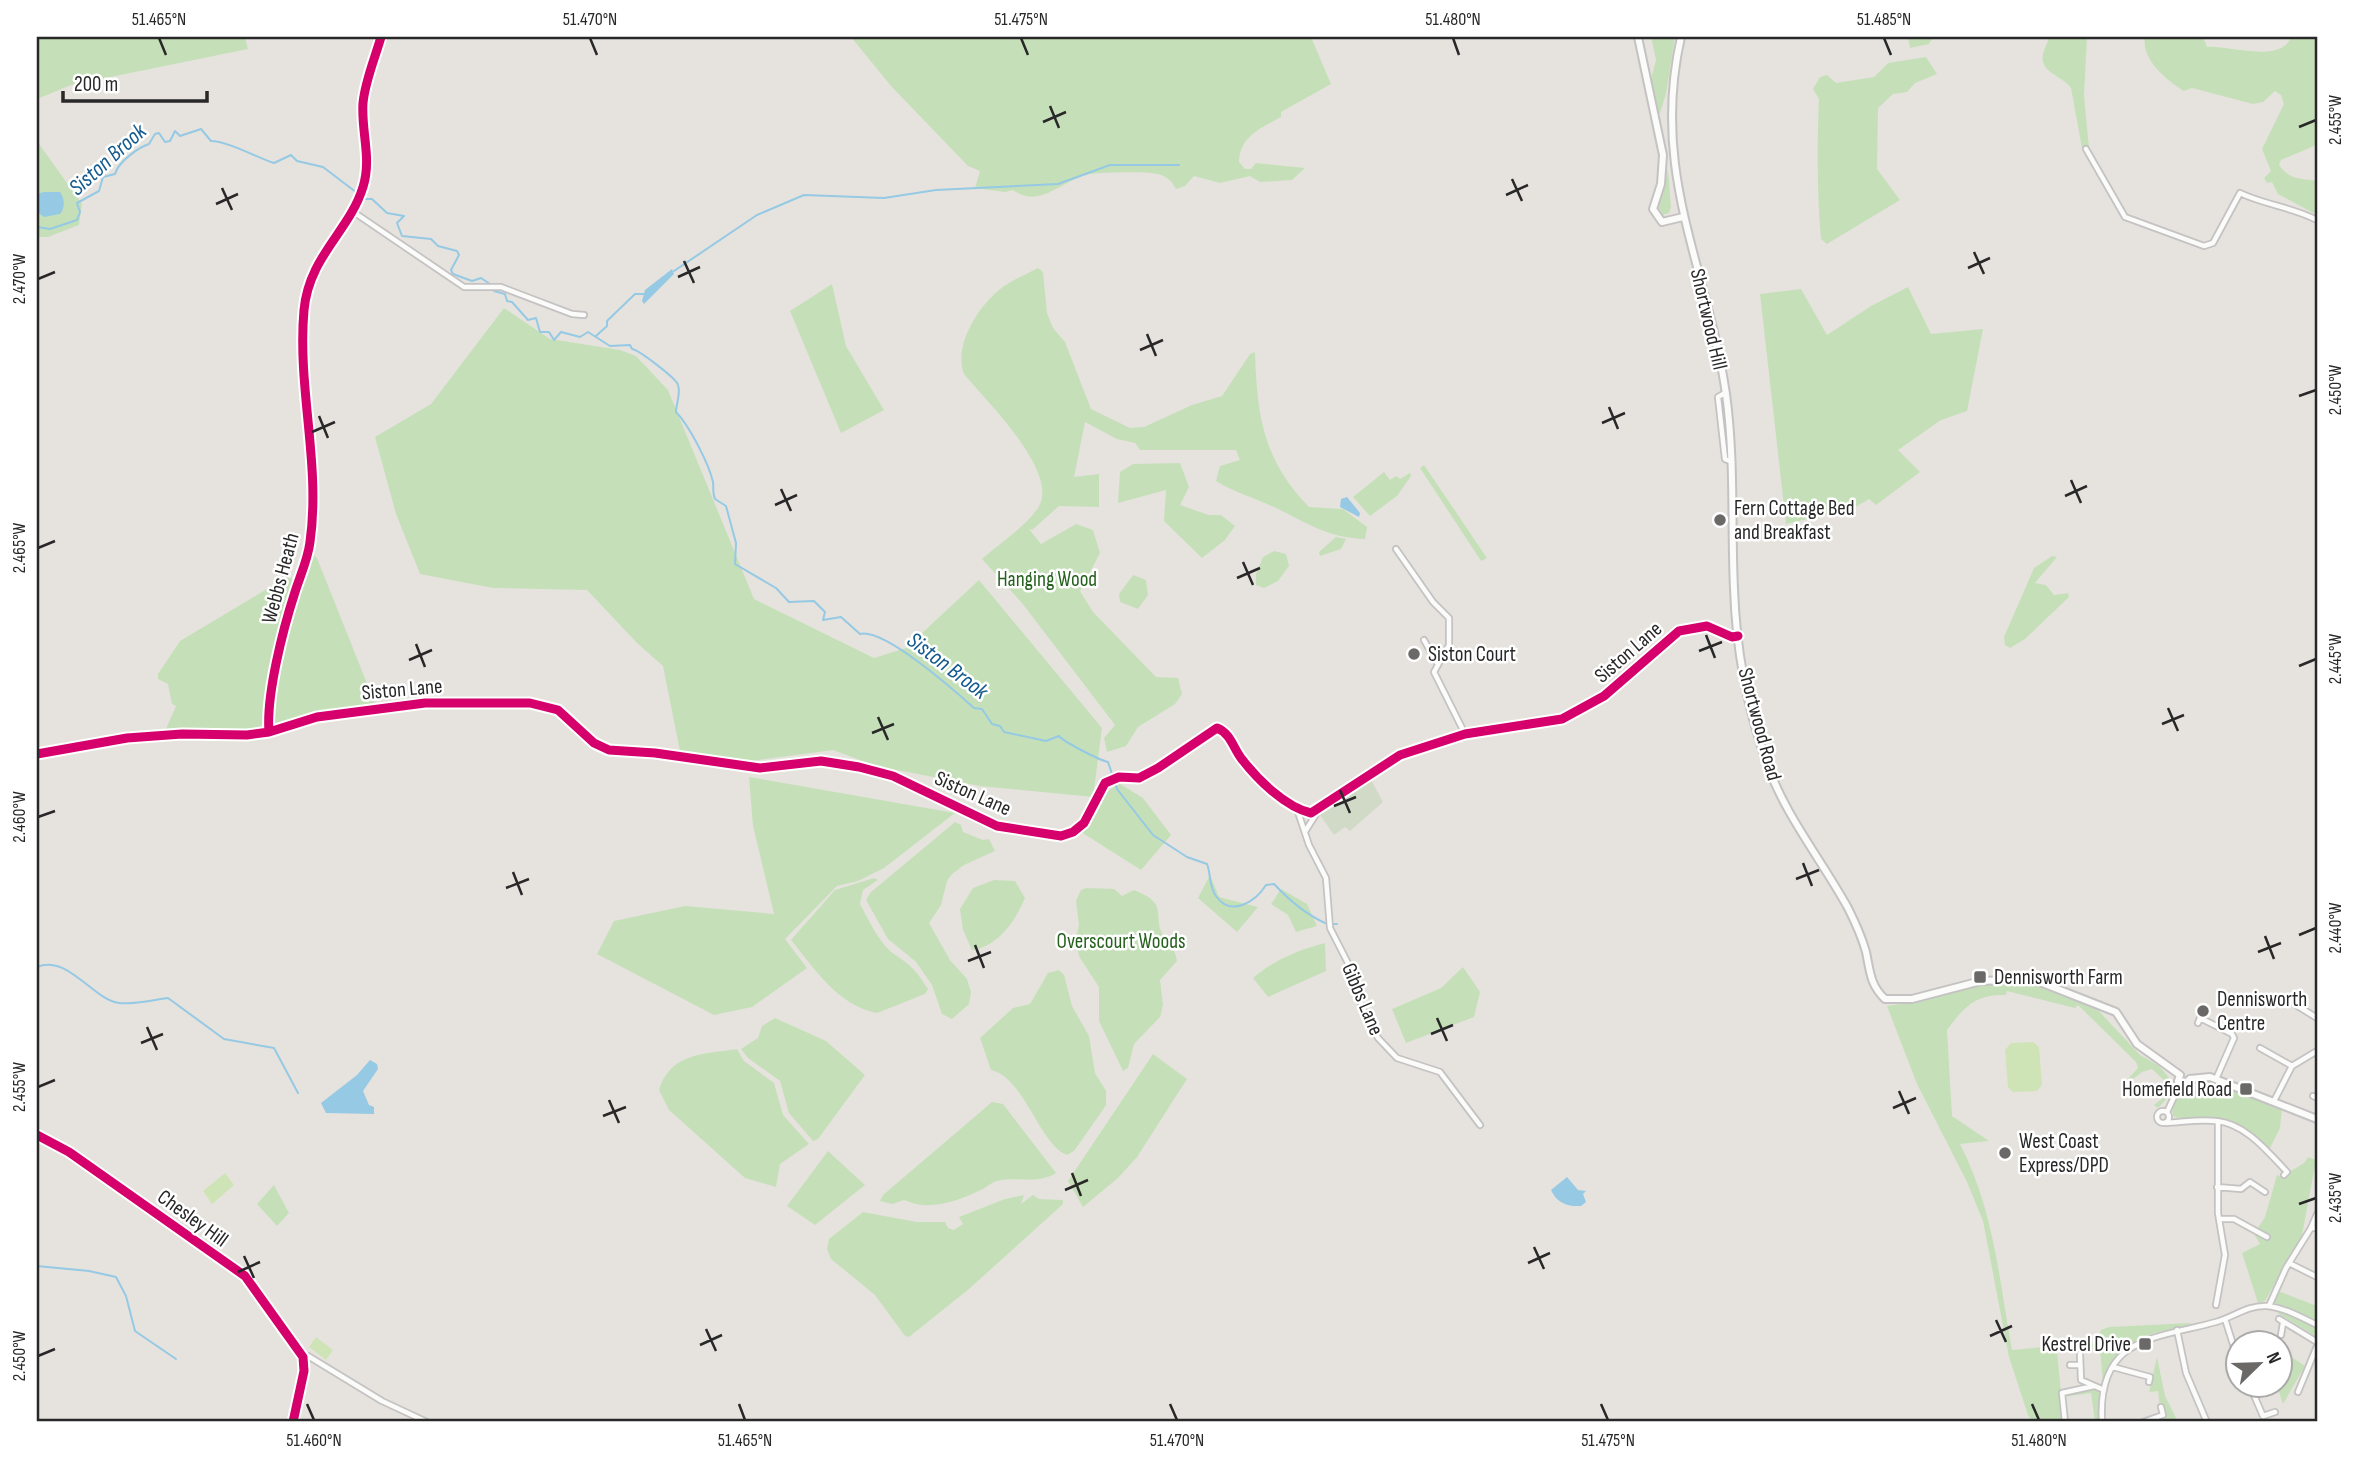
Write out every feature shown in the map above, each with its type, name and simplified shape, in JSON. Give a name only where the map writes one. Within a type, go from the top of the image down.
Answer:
[{"type":"main road","points":[[1638,37],[1663,155],[1662,176],[1653,209],[1662,222],[1683,217]]},
{"type":"main road","name":"Shortwood Hill","points":[[1681,37],[1671,107],[1671,149],[1683,217],[1710,318],[1726,393],[1732,462],[1737,632]]},
{"type":"main road","name":"Shortwood Road","points":[[1737,632],[1755,722],[1770,773],[1800,830],[1852,916],[1877,991],[1885,999],[1895,1001],[1919,998],[1978,981],[2032,979],[2116,1012],[2137,1044],[2179,1075]]},
{"type":"main road","points":[[2190,1079],[2186,1074],[2179,1075],[2180,1084],[2188,1084],[2190,1079],[2203,1076],[2216,1079],[2317,1119]]},
{"type":"street","name":"Webbs Heath","points":[[269,732],[283,637],[309,550],[312,524],[313,466],[306,421],[302,354],[304,305],[316,267],[363,188],[368,170],[363,100],[381,37]]},
{"type":"street","points":[[2086,149],[2121,214],[2204,246],[2213,243],[2240,193],[2255,202],[2294,209],[2317,220]]},
{"type":"street","points":[[351,210],[464,287],[501,287],[572,314],[584,315]]},
{"type":"street","points":[[1396,549],[1433,602],[1449,618],[1449,645],[1434,672],[1465,734]]},
{"type":"street","name":"Siston Lane","points":[[1318,811],[1389,761],[1465,734],[1562,719],[1612,690],[1679,631],[1698,626],[1721,630],[1732,636],[1737,632]]},
{"type":"street","points":[[1424,640],[1437,663]]},
{"type":"street","name":"Siston Lane","points":[[269,732],[317,717],[374,708],[428,703],[530,703],[558,710],[594,743],[609,750],[655,753],[760,768],[821,761],[859,767],[893,776],[998,826],[1050,836],[1067,835],[1078,828],[1095,804],[1101,788],[1113,779],[1139,778],[1217,729],[1229,738],[1252,772],[1297,808]]},
{"type":"street","points":[[37,754],[127,738],[269,732]]},
{"type":"street","points":[[1297,808],[1311,813],[1318,811]]},
{"type":"street","name":"Gibbs Lane","points":[[1297,808],[1309,845],[1326,878],[1330,928],[1352,971],[1362,1006],[1378,1038],[1397,1058],[1440,1072],[1480,1125]]},
{"type":"street","points":[[1306,830],[1318,811]]},
{"type":"street","points":[[2296,1005],[2317,1018]]},
{"type":"street","points":[[2198,1023],[2200,1018],[2232,1034],[2234,1038],[2216,1079]]},
{"type":"street","points":[[2260,1048],[2292,1066]]},
{"type":"street","points":[[2274,1101],[2292,1066],[2317,1051]]},
{"type":"street","points":[[2166,1123],[2180,1084]]},
{"type":"street","points":[[2182,1122],[2161,1111],[2157,1117],[2160,1123],[2218,1121],[2231,1124],[2258,1142],[2287,1172]]},
{"type":"street","points":[[2216,1305],[2225,1255],[2217,1187],[2220,1146],[2218,1121]]},
{"type":"street","name":"Chesley Hill","points":[[37,1135],[69,1152],[245,1276],[303,1357]]},
{"type":"street","points":[[2217,1187],[2241,1189],[2250,1182],[2265,1192]]},
{"type":"street","points":[[2269,1306],[2289,1263],[2314,1228],[2317,1214]]},
{"type":"street","points":[[2219,1219],[2234,1219],[2267,1237]]},
{"type":"street","points":[[2289,1263],[2317,1277]]},
{"type":"street","points":[[2102,1422],[2104,1390],[2113,1367],[2126,1351],[2143,1340],[2225,1319],[2247,1308],[2269,1306],[2317,1325]]},
{"type":"street","points":[[2225,1319],[2228,1330]]},
{"type":"street","points":[[2281,1330],[2281,1321],[2317,1344],[2316,1353],[2298,1392]]},
{"type":"street","points":[[2177,1331],[2186,1373],[2206,1420],[2203,1422]]},
{"type":"street","points":[[2080,1354],[2081,1380],[2104,1390]]},
{"type":"street","points":[[293,1422],[304,1371],[303,1357],[308,1356],[382,1401],[427,1422]]},
{"type":"street","points":[[2070,1365],[2080,1365]]},
{"type":"street","points":[[2113,1367],[2150,1377],[2149,1382]]},
{"type":"street","points":[[2065,1422],[2062,1393],[2094,1387]]},
{"type":"street","points":[[2256,1400],[2263,1416]]},
{"type":"street","points":[[2143,1422],[2163,1415],[2161,1407]]},
{"type":"street","points":[[2260,1422],[2263,1416],[2275,1412]]},
{"type":"green space","points":[[37,37],[245,37],[248,49],[71,85],[37,99]]},
{"type":"green space","points":[[851,37],[1311,37],[1331,84],[1281,112],[1281,117],[1252,134],[1240,153],[1239,162],[1245,169],[1251,169],[1256,163],[1305,168],[1292,180],[1260,182],[1250,176],[1220,183],[1194,176],[1185,186],[1176,189],[1172,182],[1161,175],[1136,172],[1101,173],[1076,178],[1050,192],[1032,197],[1013,190],[1005,192],[975,188],[980,171],[968,166],[891,86]]},
{"type":"green space","points":[[1651,37],[1675,37],[1666,94],[1660,113],[1657,113],[1649,86],[1656,60]]},
{"type":"green space","points":[[1908,37],[1933,37],[1929,44],[1910,48]]},
{"type":"green space","points":[[2049,37],[2087,37],[2084,96],[2089,148],[2082,148],[2071,88],[2045,66],[2043,54]]},
{"type":"green space","points":[[2145,37],[2203,37],[2207,47],[2266,52],[2277,50],[2291,37],[2317,37],[2317,140],[2314,146],[2281,160],[2279,165],[2292,176],[2317,181],[2317,215],[2278,194],[2272,182],[2267,183],[2264,178],[2271,171],[2262,149],[2284,104],[2281,95],[2275,91],[2263,102],[2253,104],[2192,88],[2184,91],[2156,68],[2147,53]]},
{"type":"green space","points":[[1926,57],[1937,74],[1915,83],[1907,92],[1893,94],[1878,108],[1877,169],[1900,200],[1827,244],[1821,239],[1819,99],[1813,89],[1820,77],[1827,75],[1836,83],[1874,77],[1888,63]]},
{"type":"green space","points":[[37,141],[82,204],[79,225],[48,237],[37,237]]},
{"type":"green space","points":[[1668,169],[1671,207],[1669,213],[1663,215],[1657,205],[1663,194]]},
{"type":"green space","name":"Hanging Wood","points":[[1038,268],[1043,272],[1047,313],[1053,328],[1065,342],[1091,409],[1130,428],[1144,427],[1192,405],[1222,396],[1250,354],[1255,352],[1261,416],[1272,454],[1281,472],[1309,507],[1343,509],[1367,527],[1365,539],[1331,533],[1216,481],[1220,466],[1240,460],[1236,450],[1140,450],[1135,443],[1117,439],[1085,422],[1074,477],[1099,474],[1099,507],[1059,506],[1032,530],[1029,529],[1041,544],[1076,524],[1093,530],[1100,553],[1080,591],[1093,612],[1156,677],[1178,678],[1182,694],[1175,704],[1138,727],[1126,746],[1107,752],[1104,738],[1115,725],[1022,603],[982,559],[1033,515],[1042,493],[1039,476],[1018,438],[964,374],[962,351],[970,328],[991,297],[1007,284]]},
{"type":"green space","points":[[832,284],[846,346],[884,410],[841,433],[790,311]]},
{"type":"green space","points":[[1908,287],[1931,334],[1983,329],[1967,411],[1941,420],[1898,450],[1920,472],[1876,505],[1869,499],[1854,508],[1786,524],[1760,294],[1801,289],[1827,335],[1871,306]]},
{"type":"green space","points":[[504,308],[550,339],[620,350],[636,356],[668,390],[754,599],[874,658],[906,648],[979,580],[1102,728],[1093,797],[980,786],[876,766],[833,750],[751,761],[680,751],[663,666],[637,643],[587,590],[493,588],[420,574],[396,514],[375,437],[431,404]]},
{"type":"green space","points":[[1180,463],[1189,487],[1180,505],[1209,515],[1221,515],[1235,526],[1225,540],[1202,558],[1164,521],[1166,490],[1118,503],[1120,472],[1133,464]]},
{"type":"green space","points":[[1424,465],[1487,558],[1481,561],[1420,468]]},
{"type":"green space","points":[[1384,472],[1390,480],[1396,476],[1400,479],[1410,473],[1411,476],[1397,496],[1370,516],[1353,497]]},
{"type":"green space","points":[[1336,537],[1346,539],[1341,549],[1320,556],[1319,552]]},
{"type":"green space","points":[[1274,551],[1286,554],[1289,566],[1278,581],[1264,588],[1256,585],[1256,574],[1263,557]]},
{"type":"green space","points":[[312,553],[317,558],[376,706],[322,712],[276,726],[271,719],[287,631]]},
{"type":"green space","points":[[2052,556],[2057,557],[2035,583],[2046,585],[2054,595],[2068,593],[2069,597],[2025,639],[2010,648],[2005,645],[2004,637],[2034,568]]},
{"type":"green space","points":[[1133,575],[1146,580],[1148,595],[1138,609],[1120,602],[1119,594]]},
{"type":"green space","points":[[287,577],[295,580],[262,725],[252,732],[165,731],[176,706],[172,704],[168,684],[158,679],[158,674],[180,641]]},
{"type":"green space","points":[[1369,776],[1383,802],[1350,831],[1345,827],[1334,835],[1320,815]]},
{"type":"green space","points":[[749,777],[955,813],[884,868],[858,881],[837,886],[785,939],[807,968],[752,1007],[714,1015],[597,954],[614,921],[685,906],[774,914],[753,826]]},
{"type":"green space","points":[[1120,784],[1143,798],[1171,835],[1141,870],[1081,832],[1107,791]]},
{"type":"green space","points":[[955,822],[961,825],[963,832],[983,840],[989,839],[995,851],[964,865],[952,874],[947,881],[941,905],[929,923],[950,960],[967,979],[971,992],[969,1004],[952,1019],[942,1014],[932,985],[916,962],[888,939],[866,900],[871,892]]},
{"type":"green space","points":[[1210,875],[1219,897],[1258,907],[1237,932],[1198,898]]},
{"type":"green space","points":[[874,878],[878,880],[863,890],[860,904],[884,944],[913,969],[928,989],[925,994],[877,1013],[850,1003],[839,994],[818,974],[791,940],[835,890]]},
{"type":"green space","points":[[994,880],[1015,881],[1025,898],[1016,916],[997,939],[972,950],[963,930],[960,909],[973,888]]},
{"type":"green space","name":"Overscourt Woods","points":[[1114,889],[1122,896],[1134,890],[1146,895],[1157,906],[1161,930],[1177,961],[1160,980],[1163,1005],[1160,1017],[1134,1044],[1128,1068],[1123,1071],[1099,1021],[1099,987],[1080,958],[1075,943],[1079,925],[1076,901],[1081,890]]},
{"type":"green space","points":[[1281,889],[1307,904],[1317,926],[1296,932],[1288,915],[1271,904]]},
{"type":"green space","points":[[1325,943],[1326,971],[1268,997],[1253,978],[1287,956]]},
{"type":"green space","points":[[1463,967],[1480,992],[1474,1017],[1406,1043],[1392,1009],[1441,988]]},
{"type":"green space","points":[[1059,970],[1064,975],[1072,1006],[1089,1036],[1095,1073],[1106,1091],[1106,1105],[1074,1151],[1067,1155],[1057,1149],[1048,1138],[1013,1085],[1003,1075],[991,1070],[980,1038],[1013,1008],[1030,1004],[1048,973]]},
{"type":"green space","points":[[1982,982],[2027,982],[2097,1009],[2140,1055],[2159,1066],[2171,1080],[2172,1093],[2158,1108],[2154,1105],[2168,1094],[2165,1090],[2168,1084],[2152,1069],[2142,1072],[2127,1084],[2126,1081],[2138,1068],[2136,1062],[2078,1005],[2075,1008],[2007,991],[2006,995],[1987,997],[1972,1003],[1947,1030],[1952,1116],[1989,1141],[1960,1144],[1981,1194],[1988,1219],[2012,1350],[2096,1342],[2101,1330],[2109,1327],[2191,1323],[2145,1336],[2126,1347],[2112,1362],[2103,1383],[2100,1349],[2057,1352],[2064,1422],[2032,1422],[2028,1415],[2009,1357],[1983,1221],[1967,1182],[1917,1084],[1887,1006],[1914,1002]]},
{"type":"green space","points":[[775,1018],[826,1041],[865,1075],[818,1139],[813,1141],[789,1113],[780,1081],[748,1058],[741,1049],[758,1038],[762,1026]]},
{"type":"green space","points":[[2033,1042],[2039,1047],[2042,1085],[2037,1091],[2013,1092],[2008,1087],[2005,1050],[2011,1043]]},
{"type":"green space","points":[[737,1049],[744,1061],[774,1083],[783,1115],[809,1144],[780,1164],[776,1187],[745,1178],[669,1110],[659,1090],[664,1078],[680,1062],[701,1054]]},
{"type":"green space","points":[[1153,1054],[1187,1079],[1137,1157],[1118,1178],[1083,1207],[1068,1181]]},
{"type":"green space","points":[[2207,1081],[2282,1108],[2280,1128],[2269,1150],[2247,1129],[2231,1121],[2212,1118],[2183,1119],[2173,1116],[2178,1099],[2189,1089]]},
{"type":"green space","points":[[992,1102],[1003,1104],[1056,1173],[1041,1179],[993,1182],[983,1189],[944,1204],[924,1205],[904,1200],[892,1204],[880,1201],[883,1195]]},
{"type":"green space","points":[[828,1151],[865,1185],[815,1225],[787,1206]]},
{"type":"green space","points":[[2308,1157],[2316,1160],[2302,1235],[2265,1301],[2258,1303],[2242,1253],[2260,1244],[2254,1234],[2265,1217],[2277,1175],[2281,1177],[2304,1163]]},
{"type":"green space","points":[[225,1173],[234,1185],[212,1204],[203,1191]]},
{"type":"green space","points":[[274,1185],[289,1213],[277,1226],[257,1204]]},
{"type":"green space","points":[[1024,1195],[1021,1204],[1033,1195],[1039,1199],[1063,1200],[1063,1204],[969,1289],[909,1337],[905,1336],[875,1295],[831,1259],[827,1249],[829,1239],[863,1212],[917,1222],[945,1222],[948,1228],[954,1230],[963,1224],[959,1217],[1005,1199]]},
{"type":"green space","points":[[2278,1291],[2317,1306],[2317,1337],[2279,1314],[2272,1300]]},
{"type":"green space","points":[[316,1337],[333,1350],[326,1360],[309,1347]]},
{"type":"green space","points":[[2157,1357],[2165,1396],[2178,1422],[2163,1422],[2162,1420],[2166,1419],[2163,1409],[2160,1408],[2158,1391],[2149,1392]]},
{"type":"green space","points":[[2294,1359],[2305,1366],[2294,1385]]},
{"type":"green space","points":[[2095,1389],[2100,1393],[2100,1422],[2095,1422],[2091,1393],[2064,1397],[2068,1392]]},
{"type":"water","points":[[60,192],[64,203],[60,214],[44,217],[37,212],[37,194]]},
{"type":"water","points":[[672,269],[674,274],[644,304],[642,301],[645,290]]},
{"type":"water","points":[[1347,497],[1360,513],[1359,517],[1340,507],[1341,499]]},
{"type":"water","points":[[370,1060],[377,1064],[378,1069],[363,1091],[369,1105],[374,1107],[374,1114],[326,1113],[321,1103],[357,1075]]},
{"type":"water","points":[[1567,1177],[1578,1190],[1586,1191],[1583,1194],[1586,1202],[1581,1206],[1563,1203],[1551,1190]]},
{"type":"waterway","name":"Siston Brook","points":[[37,227],[50,229],[77,220],[80,212],[77,203],[99,191],[103,177],[115,174],[124,160],[149,144],[155,134],[159,133],[165,142],[170,141],[175,131],[180,136],[201,129],[211,141],[233,146],[274,163],[291,155],[297,161],[323,167],[365,199],[372,199],[387,213],[404,216],[397,223],[402,236],[431,239],[438,246],[457,251],[459,255],[451,270],[453,274],[472,281],[481,278],[490,284]]},
{"type":"waterway","points":[[674,271],[757,215],[804,195],[884,198],[936,190],[1058,184],[1110,165],[1179,165]]},
{"type":"waterway","name":"Siston Brook","points":[[494,291],[505,294],[507,301],[512,302],[528,320],[536,318],[540,332],[549,332],[554,340],[561,332],[580,337],[588,332],[610,346],[630,345],[676,382],[679,392],[676,412],[703,455],[711,474],[715,499],[726,506],[736,543],[735,564],[776,588],[789,602],[814,601],[825,612],[823,620],[841,617],[860,634],[885,640],[935,675],[974,708],[982,709],[992,724],[1000,726],[1004,732],[1046,741],[1059,736],[1108,762],[1117,789],[1153,835],[1187,857],[1207,864],[1212,889],[1222,902],[1229,906],[1243,905],[1256,897],[1266,885],[1274,884],[1311,916],[1325,923]]},
{"type":"waterway","points":[[596,336],[607,326],[607,321],[635,294],[644,294]]},
{"type":"waterway","points":[[37,967],[59,967],[109,1000],[119,1003],[168,998],[224,1039],[274,1048],[298,1093]]},
{"type":"waterway","points":[[37,1266],[89,1271],[116,1277],[126,1296],[135,1331],[176,1359]]},
{"type":"cycle path","points":[[269,732],[270,700],[276,662],[290,607],[308,555],[313,513],[303,339],[307,291],[321,259],[349,218],[363,187],[367,166],[363,103],[381,37]]},
{"type":"cycle path","points":[[37,754],[127,738],[182,734],[247,735],[269,732],[317,717],[425,703],[530,703],[558,710],[594,743],[609,750],[655,753],[760,768],[821,761],[859,767],[893,776],[997,826],[1061,836],[1073,832],[1084,823],[1105,783],[1119,777],[1139,778],[1217,728],[1225,733],[1241,758],[1263,783],[1291,805],[1311,813],[1400,755],[1465,734],[1562,719],[1604,696],[1679,631],[1707,626],[1732,637],[1738,636]]},
{"type":"cycle path","points":[[37,1135],[69,1152],[245,1276],[303,1357],[304,1371],[293,1422]]},
{"type":"place","name":"Fern Cottage Bed and Breakfast","points":[[1720,520]]},
{"type":"place","name":"Siston Court","points":[[1414,654]]},
{"type":"place","name":"Dennisworth Farm","points":[[1980,977]]},
{"type":"place","name":"Dennisworth Centre","points":[[2203,1011]]},
{"type":"place","name":"Homefield Road","points":[[2246,1089]]},
{"type":"place","name":"West Coast Express/DPD","points":[[2005,1153]]},
{"type":"place","name":"Kestrel Drive","points":[[2145,1344]]}]
